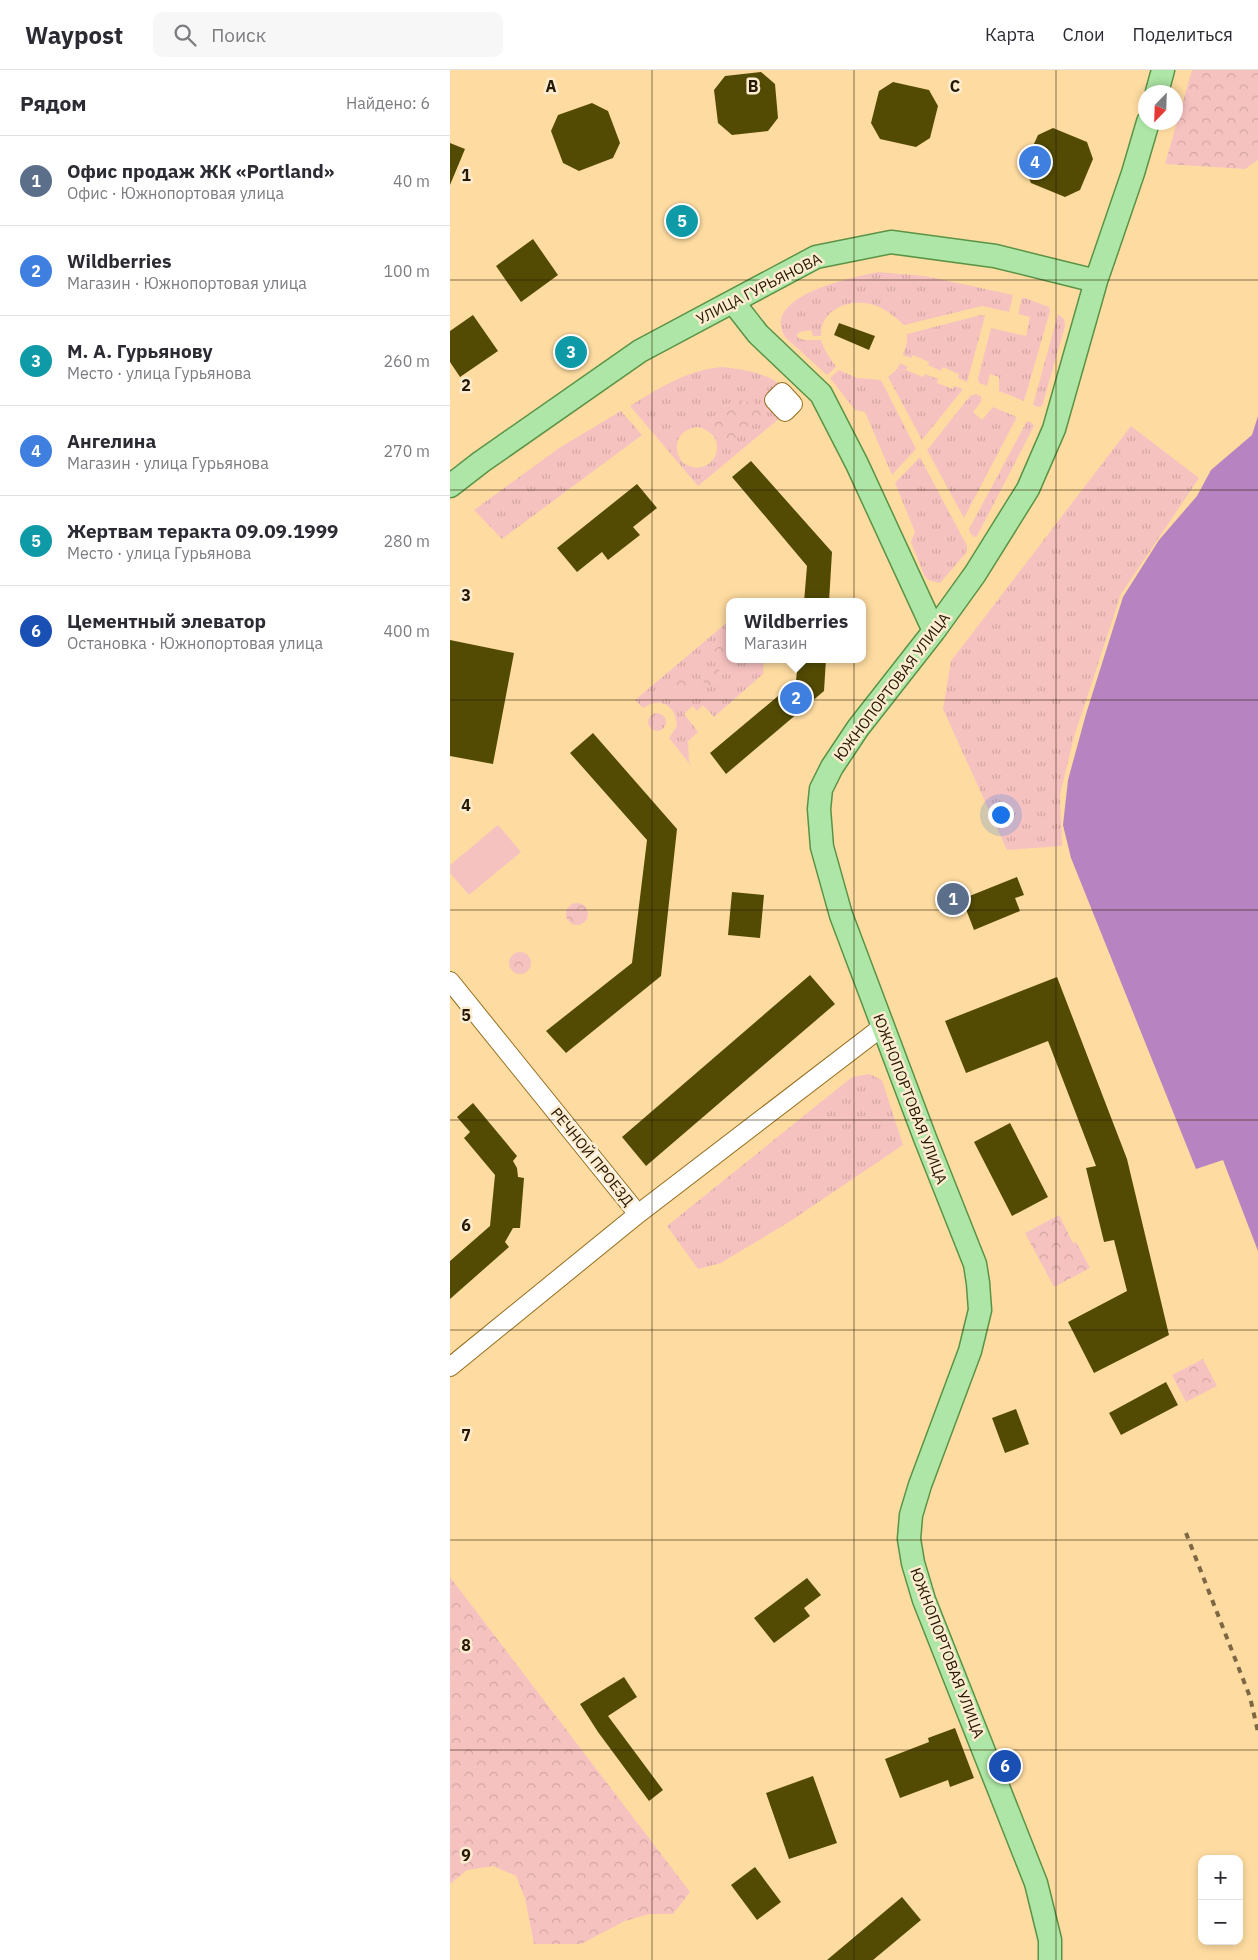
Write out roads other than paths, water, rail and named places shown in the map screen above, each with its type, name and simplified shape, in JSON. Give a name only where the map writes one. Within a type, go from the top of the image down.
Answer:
[{"type":"main road","points":[[1159,85],[1164,70]]},
{"type":"main road","points":[[1096,281],[1146,130]]},
{"type":"main road","name":"УЛИЦА ГУРЬЯНОВА","points":[[450,486],[481,462],[640,351],[816,257],[891,242],[995,256],[1096,281]]},
{"type":"main road","name":"ЮЖНОПОРТОВАЯ УЛИЦА","points":[[1050,1960],[1050,1940],[1036,1883],[924,1600],[913,1564],[909,1538],[911,1515],[920,1485],[970,1351],[980,1310],[975,1264],[882,1027],[841,916],[822,847],[819,809],[822,789],[832,767],[858,728],[934,631],[975,574],[1028,489],[1054,429],[1096,281]]},
{"type":"main road","points":[[733,302],[758,334],[821,394],[857,464],[934,631]]},
{"type":"street","name":"РЕЧНОЙ ПРОЕЗД","points":[[450,981],[638,1214],[450,1367]]},
{"type":"street","points":[[638,1214],[882,1027]]},
{"type":"railway","points":[[1186,1533],[1250,1697],[1258,1732]]},
{"type":"place","name":"Ангелина","points":[[1035,162]]},
{"type":"place","name":"Жертвам теракта 09.09.1999","points":[[682,221]]},
{"type":"place","name":"М. А. Гурьянову","points":[[571,352]]},
{"type":"place","name":"Wildberries","points":[[796,698]]},
{"type":"place","name":"Офис продаж ЖК «Portland»","points":[[953,899]]},
{"type":"place","name":"Цементный элеватор","points":[[1005,1766]]}]
